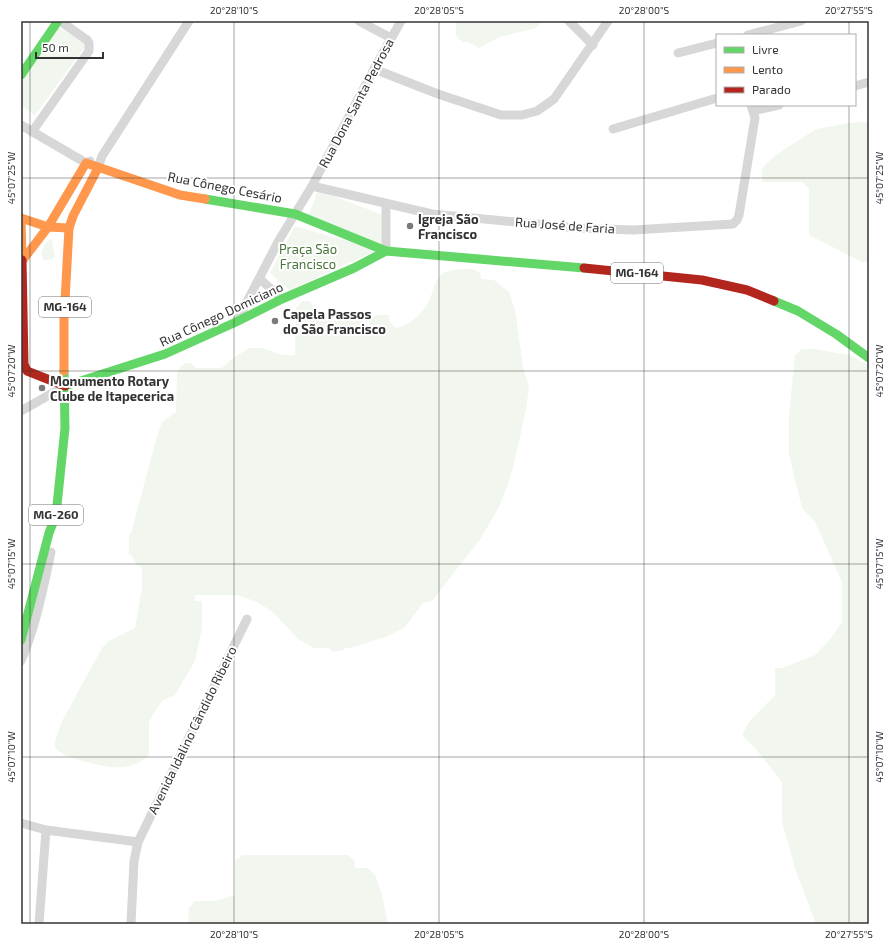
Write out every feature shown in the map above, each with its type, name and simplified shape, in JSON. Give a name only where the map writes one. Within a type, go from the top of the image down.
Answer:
[{"type":"main road","points":[[21,75],[59,21]]},
{"type":"main road","points":[[22,261],[48,227],[86,163]]},
{"type":"main road","name":"Rua Cônego Cesário","points":[[86,163],[180,195],[295,214]]},
{"type":"main road","name":"MG-164","points":[[69,228],[48,227],[21,218],[22,331],[24,364],[27,371],[65,386],[64,319],[69,228],[73,216],[98,168]]},
{"type":"main road","name":"MG-164","points":[[295,214],[386,251],[641,273],[702,280],[740,288],[798,311],[836,334],[869,358]]},
{"type":"main road","name":"Rua Cônego Domiciano","points":[[65,386],[165,354],[236,322],[282,299],[354,268],[386,251]]},
{"type":"main road","name":"MG-260","points":[[21,640],[49,533],[56,515],[65,428],[65,386]]},
{"type":"street","points":[[32,132],[89,51],[90,47],[87,40],[59,21]]},
{"type":"street","points":[[98,168],[102,156],[189,21]]},
{"type":"street","points":[[359,21],[391,38]]},
{"type":"street","name":"Rua Dona Santa Pedrosa","points":[[236,322],[260,279],[279,240],[312,186],[374,68],[401,21]]},
{"type":"street","points":[[569,21],[593,45]]},
{"type":"street","points":[[374,68],[438,94],[501,115],[522,115],[537,111],[554,99],[593,45],[608,21]]},
{"type":"street","points":[[752,34],[801,21]]},
{"type":"street","points":[[678,53],[716,43]]},
{"type":"street","points":[[856,86],[869,82]]},
{"type":"street","points":[[613,129],[716,98]]},
{"type":"street","points":[[752,108],[770,106]]},
{"type":"street","name":"Rua José de Faria","points":[[386,204],[432,214],[577,228],[633,230],[733,224],[739,215],[755,118],[752,108]]},
{"type":"street","name":"Rua Cônego Cesário","points":[[21,124],[32,132],[86,163]]},
{"type":"street","points":[[86,163],[102,156]]},
{"type":"street","points":[[312,186],[386,204],[386,251]]},
{"type":"street","points":[[260,279],[282,299]]},
{"type":"street","name":"Rua Cônego Domiciano","points":[[21,411],[65,386]]},
{"type":"street","points":[[21,661],[28,645],[40,601],[52,544],[56,515]]},
{"type":"street","name":"Avenida Idalino Cândido Ribeiro","points":[[131,924],[134,861],[138,842],[247,619]]},
{"type":"street","points":[[21,823],[46,830],[138,842]]},
{"type":"street","points":[[39,924],[46,830]]},
{"type":"green space","points":[[456,21],[542,22],[536,28],[500,37],[479,48],[468,42],[462,42],[456,35]]},
{"type":"green space","points":[[58,27],[83,41],[85,47],[35,115],[21,106],[21,83]]},
{"type":"green space","points":[[856,122],[869,122],[869,262],[862,262],[809,235],[809,189],[802,182],[762,182],[762,168],[776,155],[816,129]]},
{"type":"green space","points":[[318,190],[383,215],[383,248],[308,218]]},
{"type":"green space","name":"Praça São Francisco","points":[[295,226],[378,250],[289,290],[270,273]]},
{"type":"green space","points":[[52,239],[55,258],[44,261],[41,253],[46,242]]},
{"type":"green space","points":[[461,269],[472,269],[479,272],[482,279],[494,280],[509,292],[515,310],[523,366],[529,387],[526,410],[513,468],[499,507],[481,538],[432,601],[423,603],[405,627],[388,636],[333,652],[329,648],[314,648],[298,639],[273,612],[257,602],[237,595],[195,595],[195,601],[202,601],[202,628],[195,661],[175,695],[162,701],[149,721],[149,755],[134,765],[126,767],[109,767],[72,758],[55,748],[55,741],[62,721],[102,648],[109,641],[135,628],[142,588],[142,568],[136,564],[132,556],[129,555],[129,535],[131,533],[162,422],[176,412],[177,373],[181,366],[185,363],[191,363],[196,368],[222,368],[229,361],[249,348],[262,348],[282,355],[295,355],[296,308],[302,301],[309,301],[322,315],[322,321],[362,321],[369,328],[369,321],[376,315],[389,315],[389,322],[396,328],[401,327],[411,322],[423,310],[429,301],[439,277],[442,274]]},
{"type":"green space","points":[[802,349],[815,349],[849,355],[869,365],[869,924],[817,924],[815,922],[795,868],[782,822],[782,782],[755,748],[742,735],[749,722],[775,695],[775,668],[782,668],[815,655],[828,642],[842,622],[842,582],[815,522],[802,508],[789,455],[789,415],[795,355]]},
{"type":"green space","points":[[242,855],[348,855],[355,861],[355,868],[368,868],[375,875],[382,895],[388,924],[188,924],[189,908],[195,901],[215,901],[235,895],[235,861]]},
{"type":"traffic: fast","points":[[21,75],[58,21]]},
{"type":"traffic: fast","points":[[205,199],[295,214],[386,251]]},
{"type":"traffic: fast","points":[[65,386],[165,354],[236,322],[282,299],[354,268],[386,251],[584,268]]},
{"type":"traffic: fast","points":[[774,301],[798,311],[836,334],[869,358]]},
{"type":"traffic: fast","points":[[21,640],[49,533],[56,515],[65,428],[64,371]]},
{"type":"traffic: slow","points":[[22,261],[48,227],[86,163],[180,195],[205,199]]},
{"type":"traffic: slow","points":[[64,371],[64,319],[69,228],[73,216],[98,168]]},
{"type":"traffic: slow","points":[[21,218],[48,227],[69,228]]},
{"type":"traffic: slow","points":[[21,218],[22,260]]},
{"type":"traffic: jam","points":[[22,260],[24,364],[27,371],[65,386]]},
{"type":"traffic: jam","points":[[584,268],[702,280],[747,290],[774,301]]},
{"type":"place","name":"Igreja São Francisco","points":[[410,226]]},
{"type":"place","name":"Capela Passos do São Francisco","points":[[275,321]]},
{"type":"place","name":"Monumento Rotary Clube de Itapecerica","points":[[42,388]]}]
